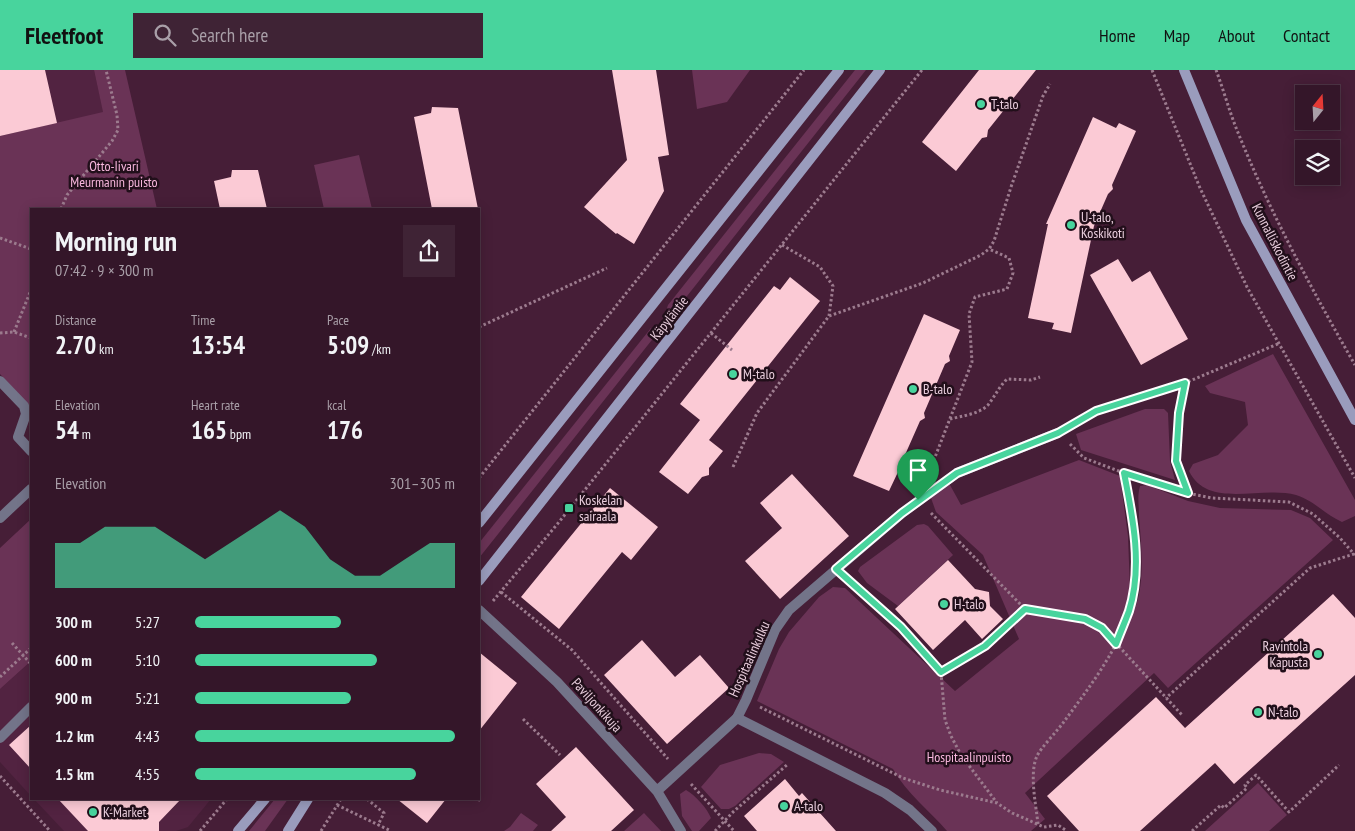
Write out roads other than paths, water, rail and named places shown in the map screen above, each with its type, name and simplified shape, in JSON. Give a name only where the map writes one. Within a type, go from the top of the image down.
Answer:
[{"type":"main road","name":"Käpyläntie","points":[[480,522],[839,70]]},
{"type":"main road","name":"Käpyläntie","points":[[480,580],[880,70]]},
{"type":"main road","name":"Kunnalliskodintie","points":[[1184,70],[1246,220],[1355,420]]},
{"type":"main road","points":[[238,831],[264,800]]},
{"type":"main road","points":[[288,831],[307,800]]},
{"type":"street","points":[[0,381],[24,406],[26,414],[18,437],[30,450]]},
{"type":"street","name":"Hospitaalinkulku","points":[[657,791],[737,718],[775,630],[789,610],[902,513],[957,473],[1058,433]]},
{"type":"street","points":[[0,518],[30,490]]},
{"type":"street","name":"Paviljonkikuja","points":[[481,612],[557,682],[657,791],[680,831]]},
{"type":"street","points":[[0,738],[30,708]]},
{"type":"street","name":"Hospitaalinkulku","points":[[737,718],[886,793],[910,810],[932,831]]},
{"type":"place","name":"T-talo","points":[[981,104]]},
{"type":"place","name":"U-talo, Koskikoti","points":[[1071,225]]},
{"type":"place","name":"M-talo","points":[[733,374]]},
{"type":"place","name":"B-talo","points":[[913,389]]},
{"type":"place","name":"Koskelan sairaala","points":[[569,508]]},
{"type":"place","name":"H-talo","points":[[944,604]]},
{"type":"place","name":"Ravintola Kapusta","points":[[1318,654]]},
{"type":"place","name":"N-talo","points":[[1258,712]]},
{"type":"place","name":"A-talo","points":[[784,806]]},
{"type":"place","name":"K-Market","points":[[93,812]]},
{"type":"park label","name":"Otto-Iivari Meurmanin puisto","points":[[114,174]]},
{"type":"park label","name":"Hospitaalinpuisto","points":[[969,757]]}]
